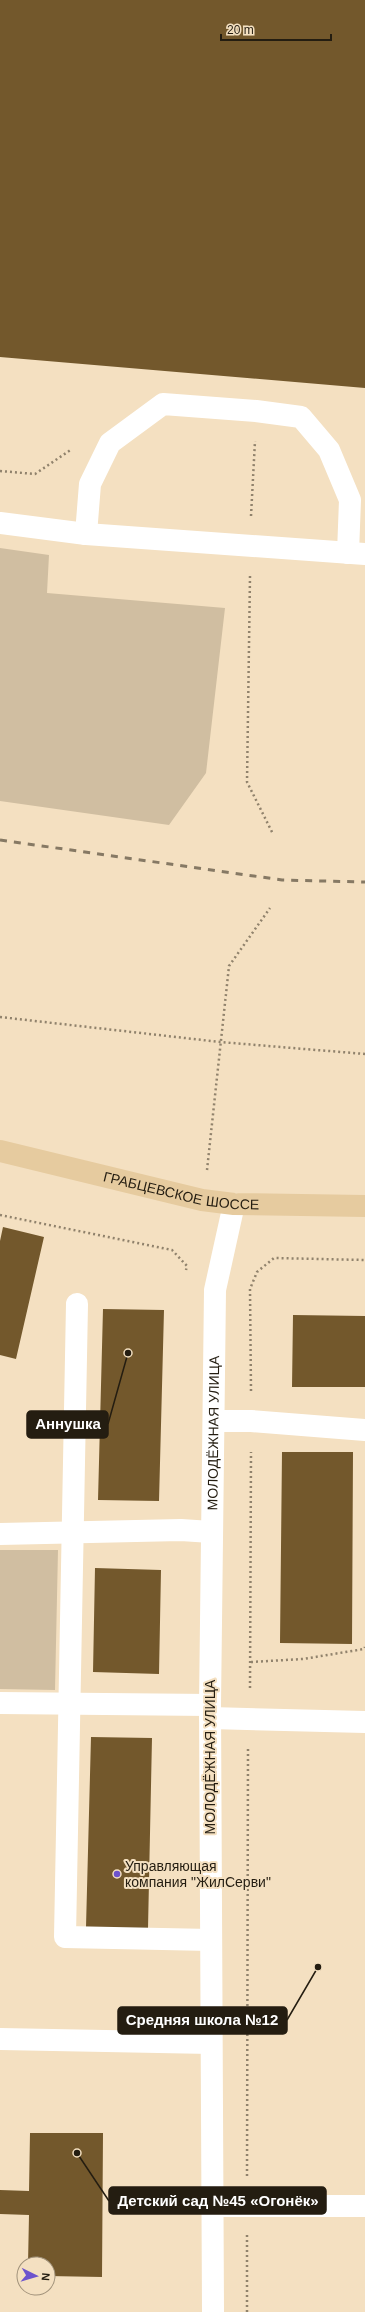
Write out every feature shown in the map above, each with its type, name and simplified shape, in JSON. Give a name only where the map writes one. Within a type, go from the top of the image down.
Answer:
[{"type":"main road","name":"ГРАБЦЕВСКОЕ ШОССЕ","points":[[0,1151],[202,1200],[234,1204],[365,1206]]},
{"type":"street","points":[[0,523],[86,534],[357,554],[350,500],[329,450],[301,417],[256,411],[163,404],[110,443],[90,484],[86,534]]},
{"type":"street","name":"МОЛОДЁЖНАЯ УЛИЦА","points":[[213,2312],[210,1532],[214,1421],[214,1290],[234,1204]]},
{"type":"street","points":[[77,1304],[65,1937],[211,1940]]},
{"type":"street","points":[[214,1421],[251,1421],[365,1430]]},
{"type":"street","points":[[0,1534],[181,1530],[210,1532]]},
{"type":"street","points":[[0,1702],[69,1703],[365,1722]]},
{"type":"street","points":[[0,2039],[211,2043]]},
{"type":"street","points":[[212,2206],[365,2206]]},
{"type":"path","points":[[256,411],[250,546],[247,782],[273,834]]},
{"type":"path","points":[[202,1200],[211,1146],[220,1042],[229,966],[270,908]]},
{"type":"path","points":[[0,1017],[220,1042],[365,1054]]},
{"type":"path","points":[[187,1266],[188,1259]]},
{"type":"path","points":[[251,1662],[303,1659],[364,1649],[365,1647]]},
{"type":"shaded area","points":[[0,548],[49,555],[47,593],[225,608],[206,773],[169,825],[0,801]]},
{"type":"shaded area","points":[[0,1550],[58,1550],[55,1690],[0,1689]]},
{"type":"building","points":[[0,0],[365,0],[365,388],[0,357]]},
{"type":"building","points":[[3,1227],[44,1237],[16,1359],[0,1355],[0,1241]]},
{"type":"building","points":[[103,1309],[164,1310],[159,1501],[98,1500]]},
{"type":"building","points":[[293,1315],[365,1316],[365,1387],[292,1387]]},
{"type":"building","points":[[282,1452],[353,1452],[352,1644],[280,1643]]},
{"type":"building","points":[[95,1568],[161,1570],[159,1674],[93,1672]]},
{"type":"building","points":[[91,1737],[152,1738],[148,1929],[86,1927]]},
{"type":"building","points":[[30,2133],[103,2133],[102,2277],[56,2276],[56,2256],[28,2256],[29,2215],[0,2214],[0,2190],[29,2191]]},
{"type":"railway","points":[[0,840],[282,880],[365,882]]},
{"type":"place","name":"Аннушка","points":[[128,1353]]},
{"type":"place","name":"Управляющая компания \"ЖилСерви\"","points":[[117,1874]]},
{"type":"place","name":"Средняя школа №12","points":[[318,1967]]},
{"type":"place","name":"Детский сад №45 «Огонёк»","points":[[77,2153]]}]
